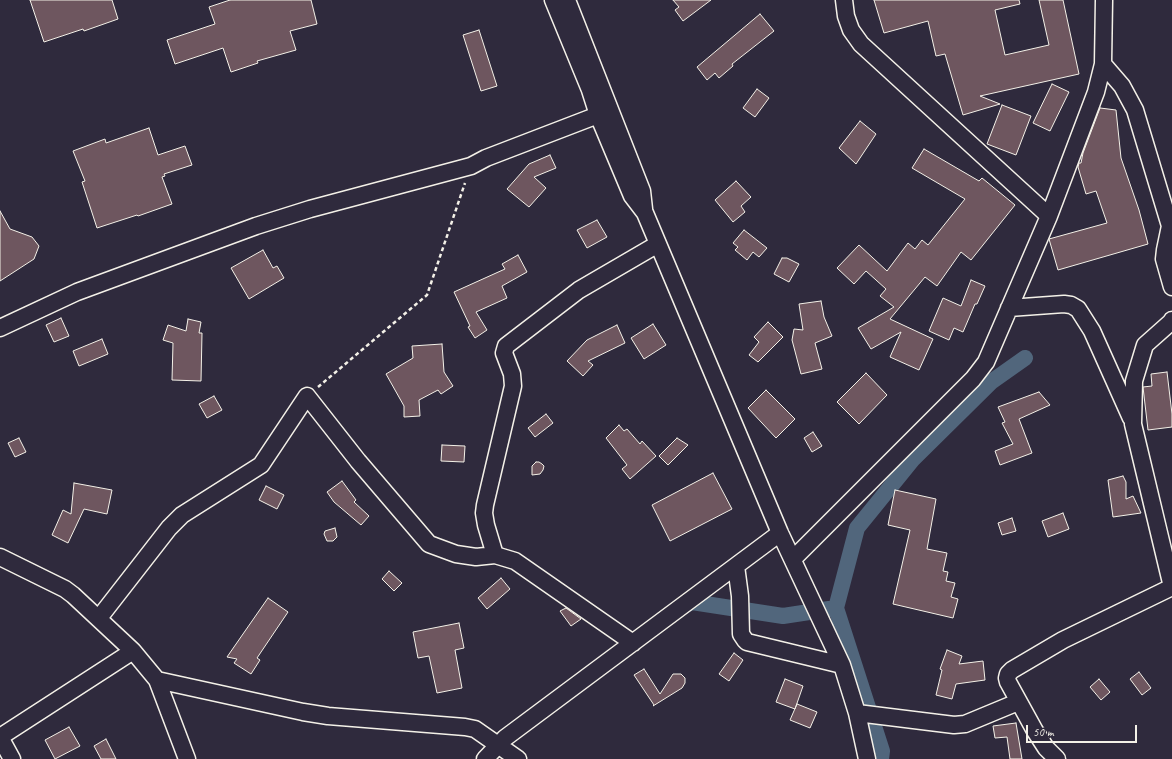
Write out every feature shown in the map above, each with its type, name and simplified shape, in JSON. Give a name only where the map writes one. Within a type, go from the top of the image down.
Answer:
[{"type":"street","points":[[553,0],[596,88],[642,191],[645,213]]},
{"type":"street","points":[[567,0],[596,88],[598,115],[632,196],[645,213],[780,533],[842,665],[857,713],[866,759]]},
{"type":"street","points":[[844,0],[846,16],[851,30],[862,44],[1049,216]]},
{"type":"street","points":[[793,559],[973,379],[986,362],[1049,216],[1092,105],[1103,64],[1104,0]]},
{"type":"street","points":[[1103,64],[1122,86],[1135,110],[1171,225],[1164,259],[1172,287]]},
{"type":"street","points":[[0,328],[77,292],[256,226],[310,209],[471,166],[486,158],[598,115]]},
{"type":"street","points":[[495,555],[484,513],[513,386],[512,374],[504,353],[506,346],[579,290],[658,244]]},
{"type":"street","points":[[1009,308],[1064,304],[1071,305],[1078,309],[1092,332],[1133,424],[1172,587],[1063,640],[1012,670],[1008,674],[1008,682],[1018,702],[1050,755]]},
{"type":"street","points":[[1133,424],[1134,381],[1145,345],[1172,322],[1172,320]]},
{"type":"street","points":[[99,618],[169,528],[182,515],[261,465],[307,396],[358,461],[429,544],[456,554],[476,557],[495,555],[515,562],[633,643]]},
{"type":"street","points":[[485,759],[505,738],[780,533]]},
{"type":"street","points":[[0,557],[65,589],[99,618],[133,651],[158,680],[187,759]]},
{"type":"street","points":[[736,566],[740,596],[741,634],[744,640],[842,665]]},
{"type":"street","points":[[12,759],[0,737],[133,651]]},
{"type":"street","points":[[158,680],[322,715],[475,729],[518,759]]},
{"type":"street","points":[[857,713],[954,725],[965,724],[1018,702]]},
{"type":"path","points":[[307,396],[427,296],[471,166]]},
{"type":"building","points":[[30,0],[112,0],[118,19],[84,31],[83,29],[44,42]]},
{"type":"building","points":[[230,0],[311,0],[317,24],[290,31],[296,50],[257,61],[258,63],[231,72],[223,48],[175,64],[167,40],[215,24],[209,7]]},
{"type":"building","points":[[673,0],[711,0],[683,21],[675,10],[679,7]]},
{"type":"building","points":[[874,0],[1019,0],[1020,4],[995,10],[1005,55],[1049,45],[1039,0],[1063,0],[1079,74],[980,96],[1000,104],[963,115],[945,54],[936,56],[928,21],[884,33]]},
{"type":"building","points":[[760,14],[774,31],[732,64],[733,66],[719,78],[715,73],[707,80],[697,67]]},
{"type":"building","points":[[479,30],[497,86],[481,91],[463,35]]},
{"type":"building","points":[[1052,84],[1069,92],[1050,131],[1033,123]]},
{"type":"building","points":[[757,89],[769,98],[755,117],[743,108]]},
{"type":"building","points":[[1002,105],[1031,116],[1016,155],[987,144]]},
{"type":"building","points":[[1100,108],[1116,110],[1121,158],[1139,210],[1148,244],[1058,270],[1049,239],[1107,223],[1096,191],[1086,194],[1078,167],[1079,163],[1081,163],[1083,153]]},
{"type":"building","points":[[860,121],[876,134],[856,164],[839,148]]},
{"type":"building","points":[[149,128],[158,155],[185,146],[192,165],[164,174],[165,176],[162,177],[172,204],[97,228],[82,182],[85,181],[73,151],[105,139],[106,143]]},
{"type":"building","points":[[924,149],[979,181],[982,178],[1015,205],[971,260],[961,252],[937,286],[925,277],[890,319],[933,339],[919,370],[890,357],[901,332],[871,349],[858,328],[894,307],[880,296],[886,289],[866,271],[854,284],[837,268],[859,245],[887,271],[908,243],[915,249],[922,240],[928,245],[965,199],[912,168]]},
{"type":"building","points":[[550,155],[556,168],[534,177],[546,188],[529,207],[507,189],[529,164]]},
{"type":"building","points":[[736,181],[751,197],[741,206],[745,212],[733,222],[715,200]]},
{"type":"building","points":[[0,211],[10,229],[32,237],[39,246],[34,259],[0,281]]},
{"type":"building","points":[[597,220],[607,237],[587,248],[577,230]]},
{"type":"building","points":[[744,230],[767,248],[759,257],[753,252],[747,260],[735,250],[738,247],[733,243]]},
{"type":"building","points":[[263,250],[273,268],[277,266],[284,278],[249,299],[231,268]]},
{"type":"building","points":[[518,255],[527,272],[502,286],[507,298],[476,312],[487,330],[475,338],[468,327],[470,326],[454,292],[505,269],[502,264]]},
{"type":"building","points":[[782,258],[787,258],[799,264],[789,282],[774,274]]},
{"type":"building","points":[[971,280],[985,286],[977,304],[975,304],[963,332],[954,328],[949,340],[929,331],[943,298],[961,306]]},
{"type":"building","points":[[821,301],[824,317],[832,336],[815,343],[822,369],[801,374],[792,340],[794,329],[803,330],[799,304]]},
{"type":"building","points":[[61,318],[69,336],[54,342],[46,325]]},
{"type":"building","points":[[188,319],[201,322],[199,333],[202,333],[201,381],[172,380],[173,343],[163,340],[168,325],[186,331]]},
{"type":"building","points":[[768,322],[783,337],[758,362],[749,355],[759,342],[754,337]]},
{"type":"building","points":[[653,324],[666,345],[644,359],[631,338]]},
{"type":"building","points":[[617,325],[625,343],[588,361],[593,365],[583,376],[567,361],[587,340]]},
{"type":"building","points":[[102,339],[108,354],[79,366],[73,351]]},
{"type":"building","points":[[442,344],[444,372],[453,386],[441,394],[438,390],[419,400],[420,416],[404,417],[404,406],[386,374],[413,358],[412,346]]},
{"type":"building","points":[[1167,372],[1172,427],[1148,430],[1143,387],[1152,386],[1151,374]]},
{"type":"building","points":[[866,373],[887,395],[859,424],[837,402]]},
{"type":"building","points":[[766,390],[795,419],[776,438],[748,408]]},
{"type":"building","points":[[1039,392],[1050,405],[1019,419],[1032,453],[1000,465],[995,451],[1013,444],[1002,423],[1005,422],[998,407]]},
{"type":"building","points":[[214,396],[222,410],[207,418],[199,404]]},
{"type":"building","points":[[546,414],[553,423],[535,437],[528,428]]},
{"type":"building","points":[[619,425],[624,431],[627,429],[640,444],[642,441],[656,456],[630,479],[622,469],[627,465],[606,438]]},
{"type":"building","points":[[813,432],[822,446],[812,452],[804,438]]},
{"type":"building","points":[[19,438],[26,452],[15,457],[8,443]]},
{"type":"building","points":[[677,438],[688,445],[668,465],[659,456]]},
{"type":"building","points":[[442,445],[465,446],[464,462],[441,461]]},
{"type":"building","points":[[536,462],[539,462],[544,466],[543,470],[540,474],[532,475],[532,466]]},
{"type":"building","points":[[713,473],[732,509],[670,541],[652,505]]},
{"type":"building","points":[[1123,476],[1126,482],[1126,499],[1133,496],[1141,513],[1113,517],[1108,480]]},
{"type":"building","points":[[342,481],[356,500],[354,502],[369,516],[361,525],[334,502],[327,492]]},
{"type":"building","points":[[74,483],[112,490],[107,514],[84,509],[68,543],[52,535],[63,510],[71,514]]},
{"type":"building","points":[[266,486],[284,495],[277,509],[259,500]]},
{"type":"building","points":[[895,490],[936,499],[927,549],[947,553],[943,571],[948,572],[946,581],[955,583],[951,597],[958,599],[953,618],[893,604],[910,530],[888,525]]},
{"type":"building","points":[[1063,513],[1069,529],[1048,537],[1042,521]]},
{"type":"building","points":[[1012,518],[1016,531],[1002,535],[998,523]]},
{"type":"building","points":[[335,528],[337,537],[333,541],[327,541],[324,534],[325,531]]},
{"type":"building","points":[[389,571],[402,583],[394,591],[382,579]]},
{"type":"building","points":[[501,578],[510,589],[487,609],[478,598]]},
{"type":"building","points":[[268,598],[288,612],[257,658],[260,660],[251,674],[234,663],[237,659],[227,657]]},
{"type":"building","points":[[566,608],[581,619],[571,626],[560,611]]},
{"type":"building","points":[[459,623],[464,648],[455,650],[462,688],[437,693],[429,656],[418,658],[413,632]]},
{"type":"building","points":[[947,650],[962,656],[959,664],[983,661],[985,680],[956,684],[952,699],[936,695],[942,670],[940,669]]},
{"type":"building","points":[[734,653],[743,660],[729,681],[719,674]]},
{"type":"building","points":[[644,669],[660,694],[673,674],[681,674],[685,678],[685,683],[682,688],[653,706],[654,705],[634,675]]},
{"type":"building","points":[[1139,672],[1151,688],[1142,695],[1130,679]]},
{"type":"building","points":[[785,679],[803,686],[795,709],[776,702]]},
{"type":"building","points":[[1099,679],[1110,692],[1101,700],[1090,687]]},
{"type":"building","points":[[797,704],[817,712],[810,728],[790,720]]},
{"type":"building","points":[[1016,723],[1022,759],[1010,759],[1007,737],[995,738],[993,726]]},
{"type":"building","points":[[69,727],[80,746],[55,759],[45,740]]},
{"type":"building","points":[[106,739],[116,759],[101,759],[94,746]]},
{"type":"waterway","points":[[881,759],[882,751],[836,608],[857,528],[913,459],[991,382],[1025,358]]},
{"type":"waterway","points":[[679,608],[692,602],[783,616],[829,609]]}]
